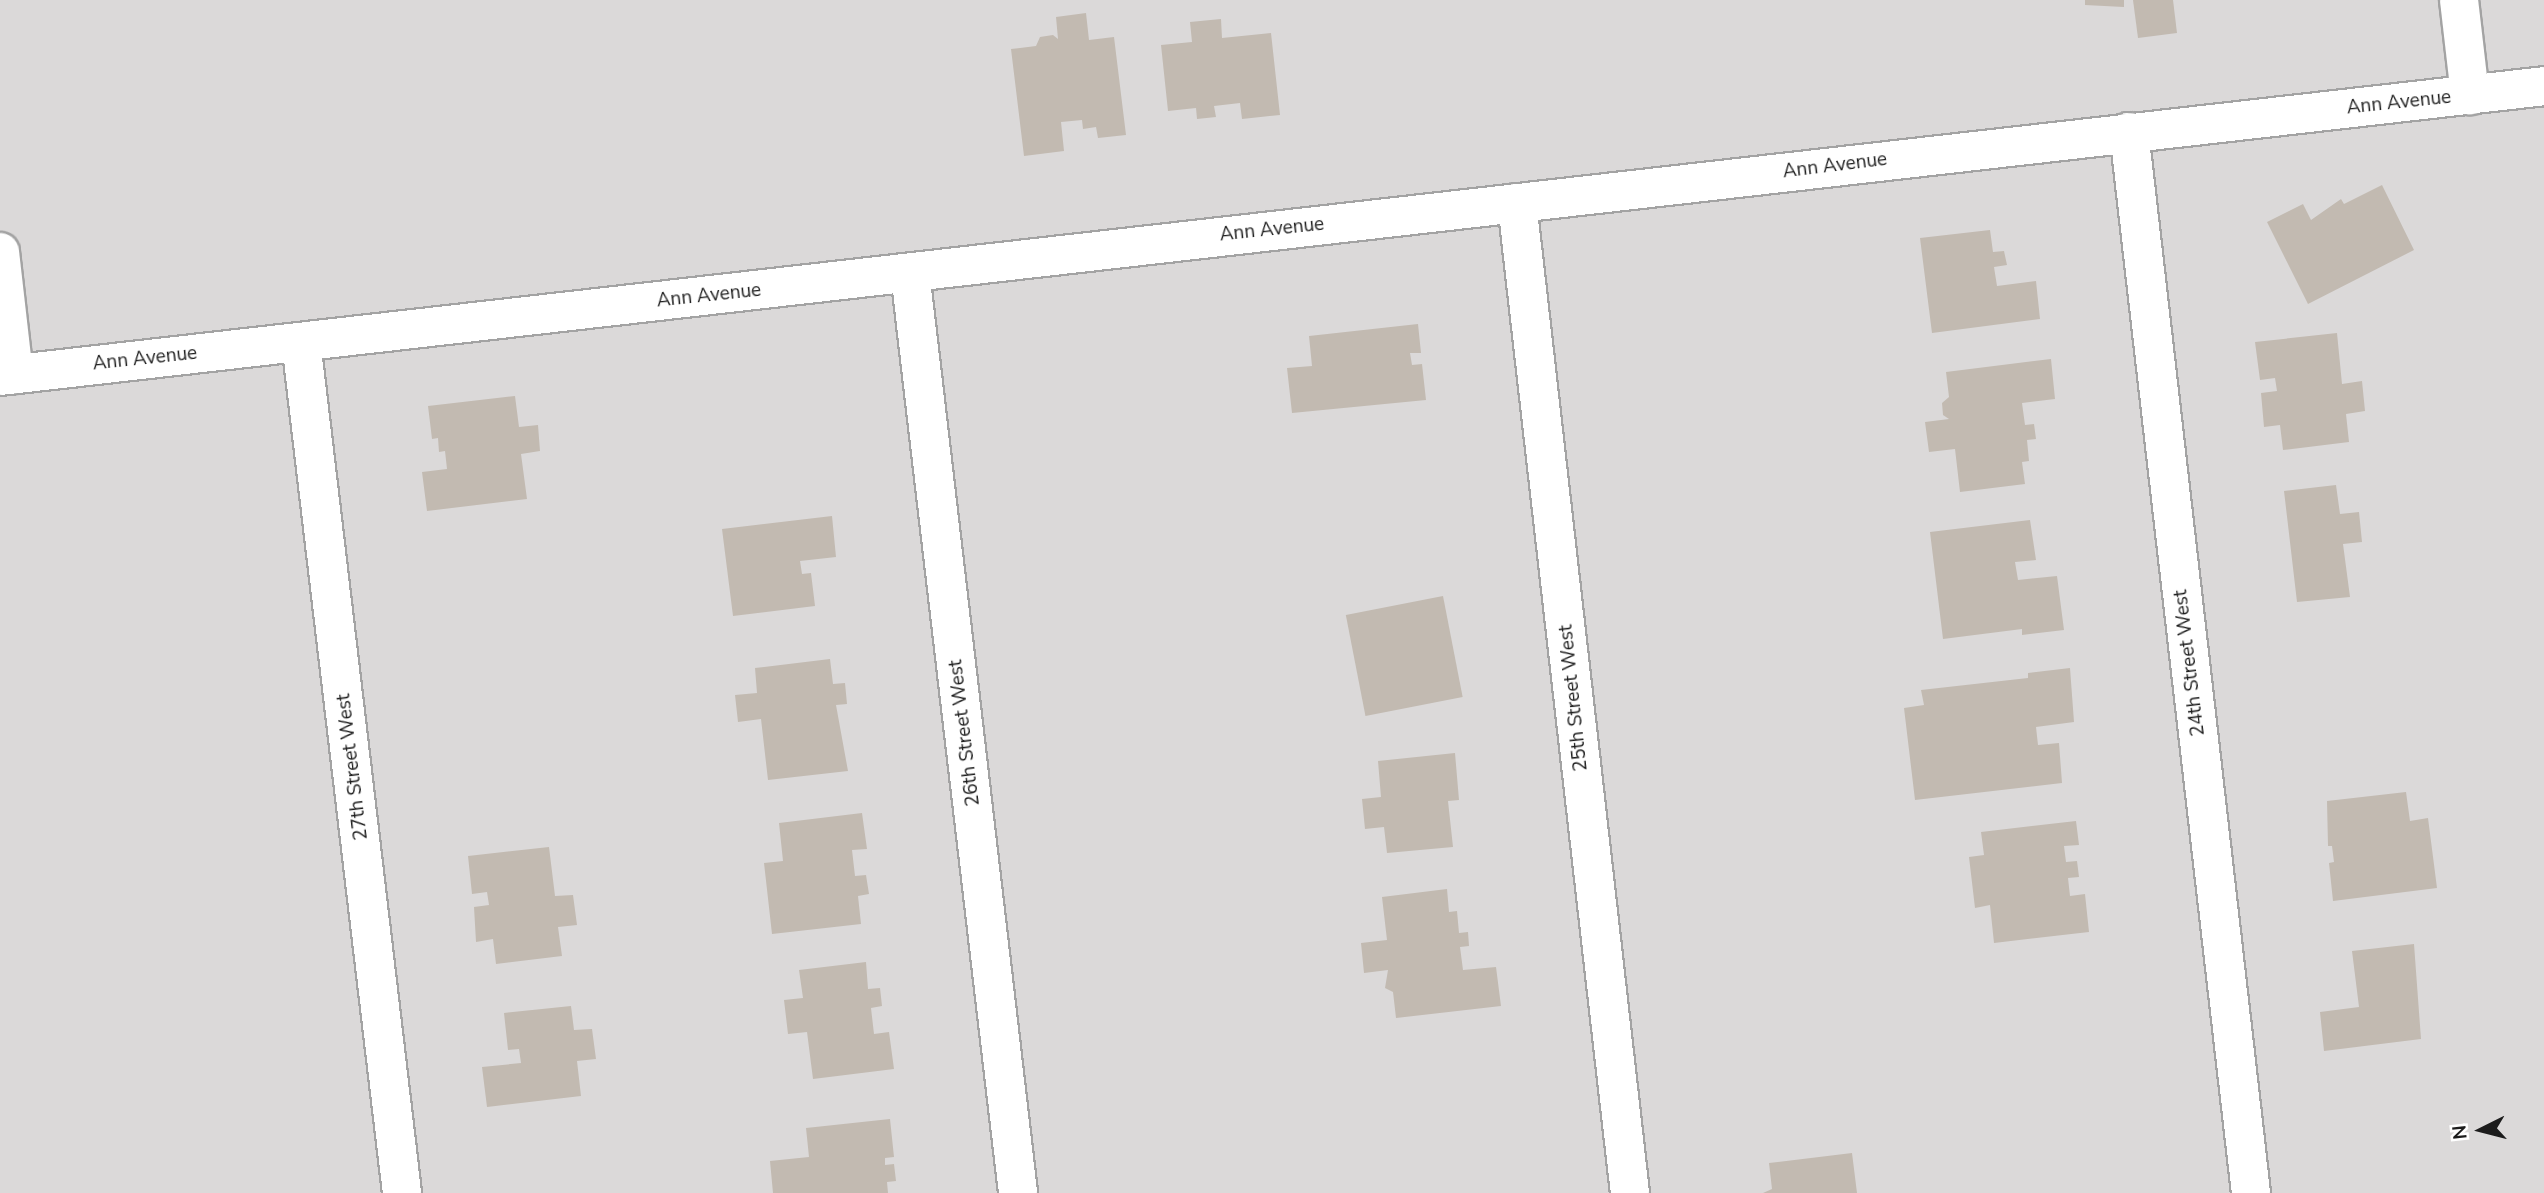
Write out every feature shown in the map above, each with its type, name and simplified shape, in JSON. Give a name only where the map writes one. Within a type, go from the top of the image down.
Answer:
[{"type":"street","points":[[2459,0],[2470,95]]},
{"type":"street","name":"Ann Avenue","points":[[7,375],[2544,86]]},
{"type":"street","name":"24th Street West","points":[[2129,132],[2251,1193]]},
{"type":"street","name":"25th Street West","points":[[1517,203],[1630,1193]]},
{"type":"street","points":[[0,252],[7,375]]},
{"type":"street","name":"26th Street West","points":[[910,273],[1018,1193]]},
{"type":"street","name":"27th Street West","points":[[301,342],[401,1193]]},
{"type":"shaded area","points":[[0,0],[2544,0],[2544,1193],[0,1193]]},
{"type":"building","points":[[2085,0],[2124,0],[2124,7],[2085,5]]},
{"type":"building","points":[[2133,0],[2173,0],[2177,33],[2138,38]]},
{"type":"building","points":[[1086,13],[1089,40],[1114,37],[1126,135],[1098,138],[1096,127],[1083,129],[1082,120],[1061,122],[1064,151],[1024,156],[1011,49],[1036,46],[1040,37],[1053,35],[1058,39],[1056,17]]},
{"type":"building","points":[[1221,19],[1222,38],[1271,33],[1280,115],[1242,119],[1240,103],[1214,106],[1216,117],[1197,119],[1196,108],[1168,111],[1161,45],[1192,42],[1190,22]]},
{"type":"building","points":[[2382,185],[2414,250],[2308,304],[2267,222],[2303,204],[2311,220],[2341,199],[2344,204]]},
{"type":"building","points":[[1990,230],[1993,252],[2004,251],[2007,265],[1994,267],[1997,286],[2036,281],[2040,319],[1932,333],[1920,238]]},
{"type":"building","points":[[1418,324],[1421,353],[1410,353],[1412,365],[1422,364],[1426,400],[1292,413],[1287,368],[1312,366],[1309,336]]},
{"type":"building","points":[[2337,333],[2342,384],[2362,381],[2365,411],[2346,414],[2349,442],[2283,450],[2280,425],[2264,427],[2261,393],[2277,391],[2275,378],[2260,380],[2255,342]]},
{"type":"building","points":[[2051,359],[2055,399],[2022,403],[2025,425],[2034,424],[2036,439],[2027,440],[2029,461],[2022,462],[2025,484],[1960,492],[1955,449],[1929,452],[1925,422],[1949,419],[1943,415],[1942,403],[1949,397],[1946,372]]},
{"type":"building","points":[[515,396],[519,427],[538,425],[540,451],[521,454],[527,499],[427,511],[422,472],[447,469],[445,451],[439,452],[438,438],[432,439],[428,406]]},
{"type":"building","points":[[2336,485],[2340,514],[2359,512],[2362,542],[2343,544],[2350,597],[2297,602],[2284,491]]},
{"type":"building","points":[[832,516],[836,557],[800,561],[802,574],[811,573],[815,606],[733,616],[722,529]]},
{"type":"building","points":[[2030,520],[2036,560],[2015,562],[2018,580],[2057,576],[2064,630],[2022,635],[2022,629],[1943,639],[1930,532]]},
{"type":"building","points":[[1443,596],[1463,697],[1365,716],[1346,615]]},
{"type":"building","points":[[830,659],[833,684],[845,683],[847,704],[836,705],[848,771],[768,780],[761,719],[738,722],[735,695],[757,693],[755,668]]},
{"type":"building","points":[[2070,668],[2074,722],[2036,727],[2038,745],[2059,743],[2062,783],[1915,800],[1904,708],[1924,705],[1921,690],[2028,678],[2028,673]]},
{"type":"building","points":[[1455,753],[1459,800],[1448,801],[1453,847],[1387,853],[1384,827],[1365,829],[1362,799],[1381,797],[1378,761]]},
{"type":"building","points":[[2406,792],[2410,821],[2428,818],[2437,888],[2333,901],[2329,863],[2334,862],[2332,846],[2328,846],[2327,801]]},
{"type":"building","points":[[862,813],[867,849],[852,850],[855,876],[866,875],[869,894],[858,896],[861,924],[772,934],[764,863],[783,861],[779,823]]},
{"type":"building","points":[[2076,821],[2079,845],[2064,846],[2066,862],[2077,861],[2079,877],[2068,878],[2070,896],[2085,894],[2089,932],[1994,943],[1990,905],[1975,908],[1969,857],[1984,855],[1981,832]]},
{"type":"building","points":[[549,847],[555,896],[573,895],[577,925],[558,927],[562,956],[496,964],[493,939],[476,942],[474,907],[489,905],[487,892],[472,894],[468,856]]},
{"type":"building","points":[[1447,889],[1449,912],[1457,911],[1459,933],[1468,932],[1469,946],[1460,947],[1463,970],[1496,967],[1501,1006],[1396,1018],[1393,992],[1385,988],[1388,970],[1364,973],[1361,943],[1387,940],[1382,897]]},
{"type":"building","points":[[2414,944],[2421,1039],[2324,1051],[2320,1012],[2359,1007],[2352,951]]},
{"type":"building","points":[[866,962],[868,989],[880,988],[882,1006],[871,1008],[874,1034],[889,1032],[894,1069],[813,1079],[807,1032],[788,1034],[784,1000],[803,998],[799,970]]},
{"type":"building","points":[[571,1006],[574,1030],[592,1029],[596,1059],[577,1061],[581,1096],[487,1107],[482,1067],[521,1063],[519,1049],[508,1050],[504,1013]]},
{"type":"building","points":[[890,1119],[894,1157],[885,1158],[885,1165],[894,1164],[896,1181],[887,1182],[888,1193],[773,1193],[770,1161],[809,1157],[806,1128]]},
{"type":"building","points":[[1852,1153],[1857,1193],[1763,1193],[1772,1189],[1769,1163]]}]
